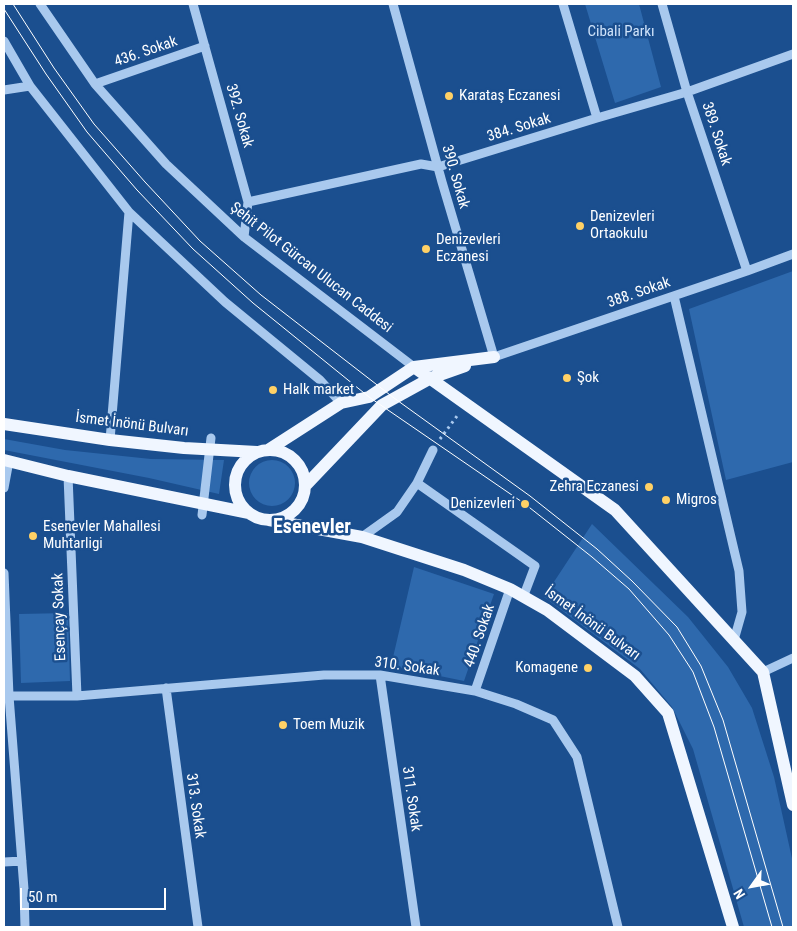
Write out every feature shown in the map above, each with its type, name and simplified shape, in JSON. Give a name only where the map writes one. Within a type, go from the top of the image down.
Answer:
[{"type":"main road","points":[[249,513],[237,496],[235,486],[236,475],[241,465],[248,458],[263,451],[340,403],[369,397],[414,367],[494,357]]},
{"type":"main road","points":[[305,486],[382,405],[431,378],[494,357]]},
{"type":"main road","points":[[414,367],[615,510],[763,672],[793,805]]},
{"type":"main road","name":"İsmet İnönü Bulvarı","points":[[4,424],[110,440],[211,444],[263,451]]},
{"type":"main road","points":[[6,461],[203,509],[249,513],[268,520],[282,518],[294,511],[302,500],[305,486],[304,475],[299,464],[290,456],[280,451],[263,451]]},
{"type":"main road","name":"İsmet İnönü Bulvarı","points":[[268,520],[362,537],[464,570],[510,589],[524,595],[547,610],[635,676],[668,714],[733,927]]},
{"type":"street","name":"Şehit Pilot Gürcan Ulucan Caddesi","points":[[40,4],[95,84],[166,164],[244,237],[414,367]]},
{"type":"street","name":"392. Sokak","points":[[193,4],[248,202],[244,237]]},
{"type":"street","name":"390. Sokak","points":[[393,4],[438,167],[494,357]]},
{"type":"street","points":[[563,4],[597,118]]},
{"type":"street","name":"389. Sokak","points":[[662,4],[687,92],[747,271]]},
{"type":"street","points":[[4,41],[30,86],[129,212],[225,302],[320,380],[340,403]]},
{"type":"street","name":"436. Sokak","points":[[95,84],[205,46]]},
{"type":"street","name":"384. Sokak","points":[[248,202],[422,164],[438,167],[687,92],[793,54]]},
{"type":"street","points":[[4,90],[30,86]]},
{"type":"street","points":[[110,440],[129,212]]},
{"type":"street","name":"388. Sokak","points":[[494,357],[793,254]]},
{"type":"street","points":[[674,296],[739,571],[742,612],[734,640]]},
{"type":"street","points":[[203,509],[211,444]]},
{"type":"street","points":[[362,537],[398,512],[417,483],[433,450]]},
{"type":"street","points":[[4,488],[6,461]]},
{"type":"street","name":"Esençay Sokak","points":[[68,476],[77,696]]},
{"type":"street","points":[[417,483],[535,566],[524,595]]},
{"type":"street","points":[[4,572],[6,696],[22,861],[25,927]]},
{"type":"street","name":"440. Sokak","points":[[475,692],[510,589]]},
{"type":"street","points":[[763,672],[793,658]]},
{"type":"street","name":"310. Sokak","points":[[6,696],[77,696],[324,676],[380,674],[475,692],[516,704],[553,720],[577,757],[618,927]]},
{"type":"street","name":"311. Sokak","points":[[380,674],[416,927]]},
{"type":"street","name":"313. Sokak","points":[[166,688],[198,927]]},
{"type":"street","points":[[4,862],[22,861]]},
{"type":"path","points":[[433,450],[466,403]]},
{"type":"green space","name":"Cibali Parkı","points":[[585,4],[639,4],[661,87],[615,103]]},
{"type":"green space","points":[[793,271],[793,462],[726,480],[689,309]]},
{"type":"green space","points":[[4,439],[65,450],[151,459],[224,460],[219,494],[149,478],[4,450]]},
{"type":"green space","points":[[272,460],[285,464],[291,470],[295,483],[291,496],[285,502],[272,506],[259,502],[253,496],[249,483],[253,470],[259,464]]},
{"type":"green space","points":[[592,524],[688,617],[728,667],[752,708],[774,777],[793,863],[793,927],[744,927],[693,749],[672,707],[640,669],[544,597]]},
{"type":"green space","points":[[414,567],[494,594],[464,681],[391,666]]},
{"type":"green space","points":[[68,613],[70,681],[21,683],[19,614]]},
{"type":"tram line","points":[[13,4],[54,68],[94,124],[200,241],[261,295],[394,398],[530,496],[597,549],[632,581],[677,627],[701,666],[723,720],[783,927]]},
{"type":"tram line","points":[[4,9],[46,74],[87,132],[137,190],[193,249],[253,303],[369,397],[525,504],[592,557],[629,589],[669,635],[693,672],[714,727],[772,927]]},
{"type":"place","name":"Karataş Eczanesi","points":[[449,96]]},
{"type":"place","name":"Denizevleri Ortaokulu","points":[[580,226]]},
{"type":"place","name":"Denizevleri Eczanesi","points":[[426,249]]},
{"type":"place","name":"Şok","points":[[567,378]]},
{"type":"place","name":"Halk market","points":[[273,390]]},
{"type":"place","name":"Zehra Eczanesi","points":[[649,487]]},
{"type":"place","name":"Migros","points":[[666,500]]},
{"type":"place","name":"Denizevleri","points":[[525,504]]},
{"type":"place","name":"Esenevler Mahallesi Muhtarligi","points":[[33,536]]},
{"type":"place","name":"Komagene","points":[[588,668]]},
{"type":"place","name":"Toem Muzik","points":[[283,725]]},
{"type":"district","name":"Esenevler","points":[[312,528]]}]
